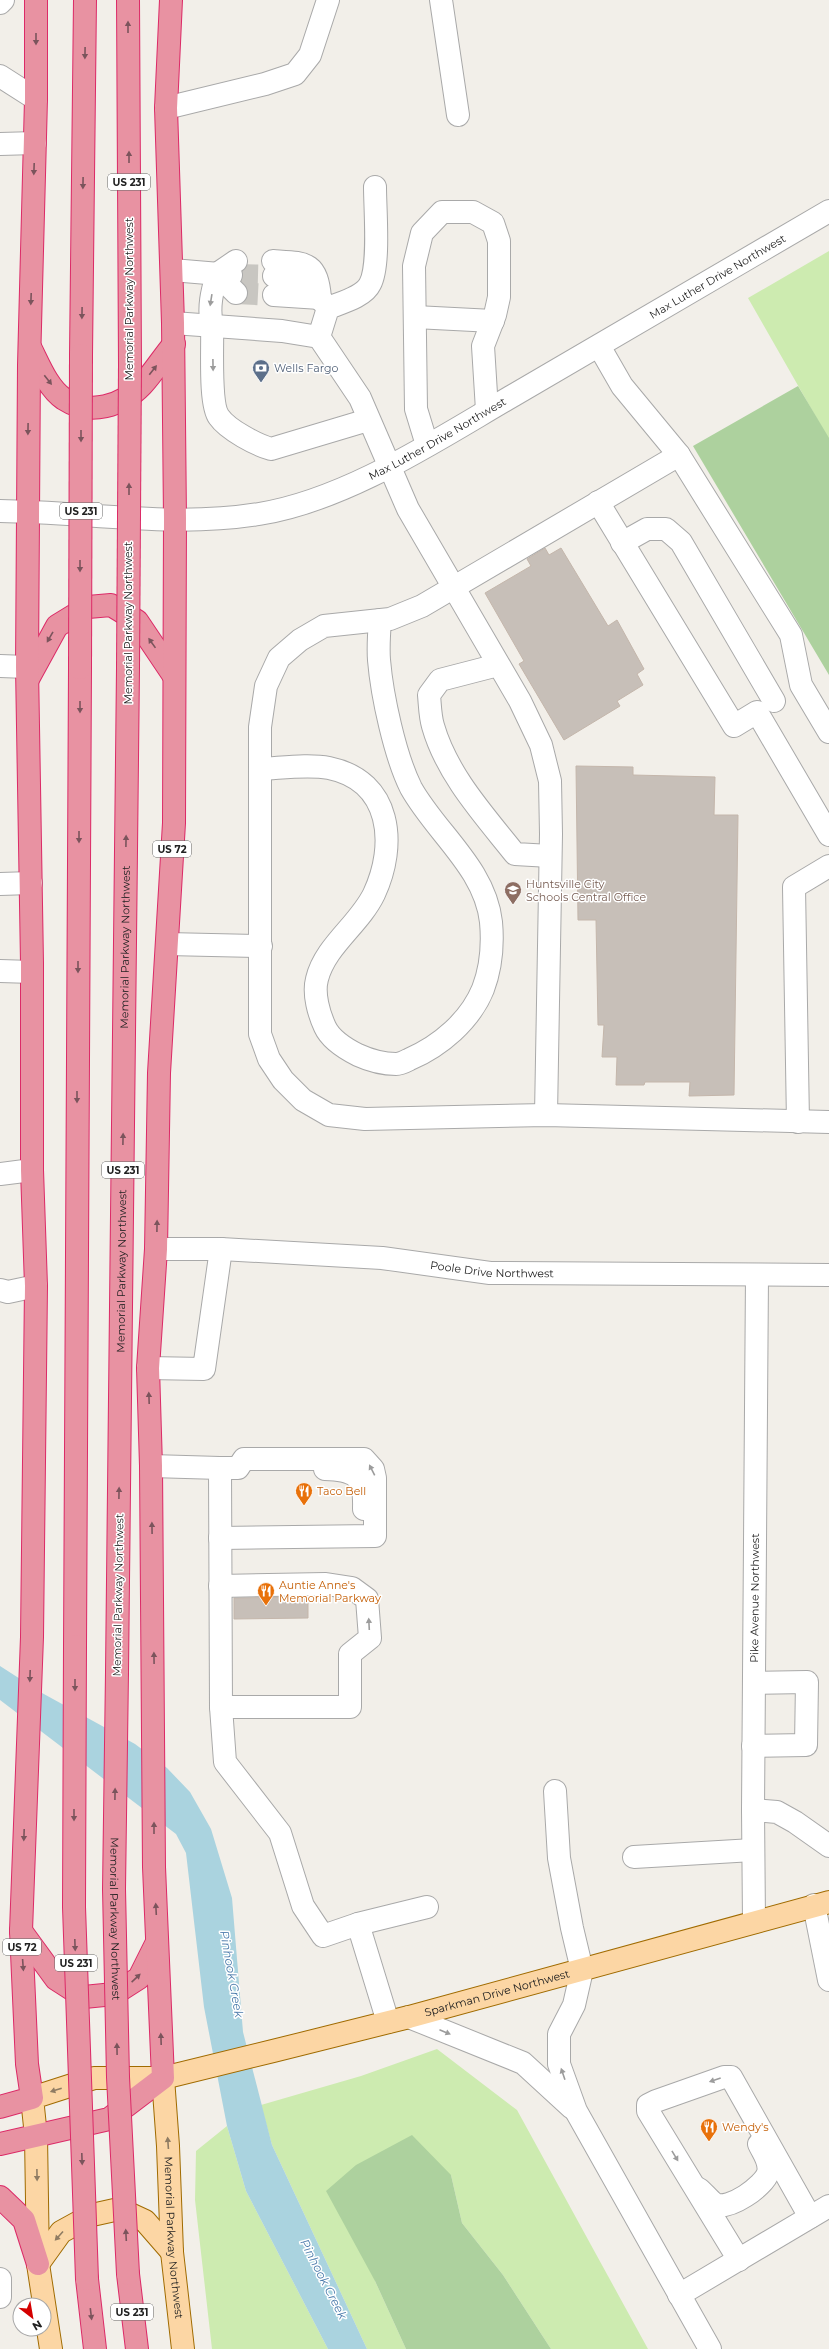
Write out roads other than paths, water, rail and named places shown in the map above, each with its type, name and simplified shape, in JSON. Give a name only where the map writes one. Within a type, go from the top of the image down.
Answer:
[{"type":"highway","name":"US 72","points":[[32,2098],[27,2064],[21,1931],[32,1637],[36,1286],[32,1170],[32,972],[27,674],[27,511],[29,346],[36,99],[36,0]]},
{"type":"highway","name":"US 231","points":[[85,0],[81,355],[74,1907],[87,2280],[95,2349]]},
{"type":"highway","name":"Memorial Parkway Northwest","points":[[128,0],[130,364],[128,668],[114,1889],[118,2077],[128,2274],[137,2349]]},
{"type":"highway","name":"US 72","points":[[163,2078],[154,1867],[154,1697],[151,1466],[148,1368],[156,1249],[159,1073],[174,823],[174,333],[166,108],[171,0]]},
{"type":"highway","points":[[29,346],[45,377],[64,399],[91,409],[114,405],[141,386],[174,333]]},
{"type":"highway","points":[[27,674],[57,626],[88,606],[112,605],[137,621],[174,676]]},
{"type":"highway","points":[[21,1931],[56,1979],[84,1997],[114,1994],[139,1978],[157,1941]]},
{"type":"highway","name":"Sparkman Drive Northwest","points":[[0,2144],[108,2119],[163,2078]]},
{"type":"highway","points":[[0,2107],[32,2098]]},
{"type":"highway","points":[[0,2197],[24,2220],[38,2264]]},
{"type":"main road","name":"Sparkman Drive Northwest","points":[[32,2098],[94,2078],[163,2078],[274,2051],[410,2017],[822,1903]]},
{"type":"main road","name":"Memorial Parkway Northwest","points":[[163,2078],[168,2146],[172,2252],[183,2349]]},
{"type":"main road","points":[[32,2098],[36,2136],[38,2264],[51,2349]]},
{"type":"main road","points":[[38,2264],[61,2232],[92,2215],[120,2209],[145,2221],[172,2252]]},
{"type":"street","points":[[166,108],[265,84],[295,74],[310,55],[328,0]]},
{"type":"street","points":[[441,0],[458,115]]},
{"type":"street","points":[[0,76],[36,99]]},
{"type":"street","points":[[0,144],[35,144]]},
{"type":"street","points":[[324,303],[360,294],[370,285],[374,268],[375,187]]},
{"type":"street","name":"Max Luther Drive Northwest","points":[[0,511],[27,511],[175,519],[220,519],[260,514],[289,507],[356,482],[427,445],[829,211]]},
{"type":"street","points":[[427,445],[416,409],[414,266],[422,233],[442,212],[473,212],[493,223],[499,241],[499,297],[493,321],[483,346],[487,410]]},
{"type":"street","points":[[172,270],[233,276],[211,297],[210,313],[212,326],[213,403],[219,417],[258,445],[271,449],[368,420]]},
{"type":"street","points":[[273,277],[297,278],[324,303]]},
{"type":"street","points":[[324,303],[319,337],[360,398],[368,420],[390,465],[408,509],[498,665],[541,745],[550,781],[546,1115]]},
{"type":"street","points":[[415,317],[493,321]]},
{"type":"street","points":[[174,333],[212,326],[282,331],[319,337]]},
{"type":"street","points":[[599,346],[622,386],[679,454],[791,635],[801,685],[829,732]]},
{"type":"street","points":[[679,454],[422,606],[390,619],[324,626],[300,640],[279,658],[266,686],[260,727],[260,1034],[269,1059],[283,1080],[302,1100],[329,1115],[365,1119],[546,1115],[829,1122]]},
{"type":"street","points":[[598,502],[734,726],[801,685]]},
{"type":"street","points":[[622,543],[647,529],[666,529],[681,542],[766,706],[829,836]]},
{"type":"street","points":[[260,769],[329,768],[358,779],[377,798],[386,822],[386,855],[374,894],[356,922],[328,954],[316,980],[317,1005],[326,1029],[345,1049],[369,1060],[398,1064],[430,1050],[460,1025],[482,991],[491,955],[491,920],[481,887],[460,853],[432,821],[410,786],[396,747],[387,706],[379,659],[380,620]]},
{"type":"street","points":[[498,665],[440,680],[429,695],[432,725],[449,766],[475,803],[515,854],[550,856]]},
{"type":"street","points":[[0,666],[27,674]]},
{"type":"street","points":[[798,1122],[794,887],[829,866]]},
{"type":"street","points":[[0,884],[31,883]]},
{"type":"street","points":[[167,944],[261,946]]},
{"type":"street","points":[[0,971],[32,972]]},
{"type":"street","points":[[0,1174],[32,1170]]},
{"type":"street","name":"Poole Drive Northwest","points":[[156,1249],[221,1249],[382,1258],[490,1273],[829,1275]]},
{"type":"street","points":[[148,1368],[204,1369],[221,1249]]},
{"type":"street","name":"Pike Avenue Northwest","points":[[754,1922],[753,1810],[757,1275]]},
{"type":"street","points":[[0,1290],[8,1292],[36,1286]]},
{"type":"street","points":[[151,1466],[229,1468],[244,1459],[364,1460],[373,1469],[375,1478],[370,1536],[220,1538]]},
{"type":"street","points":[[229,1468],[220,1538],[221,1707],[225,1762],[280,1833],[303,1906],[323,1936],[358,1924],[427,1907]]},
{"type":"street","points":[[220,1586],[326,1584],[352,1588],[367,1599],[370,1638],[350,1654],[350,1707],[221,1707]]},
{"type":"street","points":[[754,1683],[807,1682],[806,1744],[754,1746]]},
{"type":"street","points":[[555,1791],[559,1858],[572,1928],[582,1970],[574,2005],[559,2034],[559,2064],[576,2111],[710,2349]]},
{"type":"street","points":[[753,1810],[776,1812],[795,1822],[829,1846]]},
{"type":"street","points":[[634,1857],[753,1850]]},
{"type":"street","points":[[822,1903],[829,1980]]},
{"type":"street","points":[[358,1924],[388,2022]]},
{"type":"street","points":[[410,2017],[522,2063],[576,2111]]},
{"type":"street","points":[[738,2260],[648,2111],[648,2105],[724,2077],[731,2076],[810,2217]]},
{"type":"street","points":[[690,2180],[715,2204],[726,2205],[742,2198],[762,2183],[768,2172],[768,2163],[737,2105],[739,2089]]},
{"type":"street","points":[[718,2225],[791,2182]]},
{"type":"street","points":[[679,2295],[829,2206]]},
{"type":"street","points":[[0,2279],[0,2297]]},
{"type":"water","name":"Pinhook Creek","points":[[0,1666],[42,1693],[135,1744],[167,1768],[190,1792],[211,1829],[232,1898],[243,2032],[272,2145],[367,2349],[328,2349],[246,2191],[227,2126],[204,2007],[186,1853],[176,1834],[0,1700]]},
{"type":"tunnel","points":[[236,275],[274,276]]},
{"type":"tunnel","points":[[236,293],[274,295]]},
{"type":"place","name":"Wells Fargo","points":[[261,383]]},
{"type":"place","name":"Huntsville City Schools Central Office","points":[[513,905]]},
{"type":"place","name":"Taco Bell","points":[[304,1506]]},
{"type":"place","name":"Auntie Anne's Memorial Parkway","points":[[266,1606]]},
{"type":"place","name":"Wendy's","points":[[709,2142]]}]
